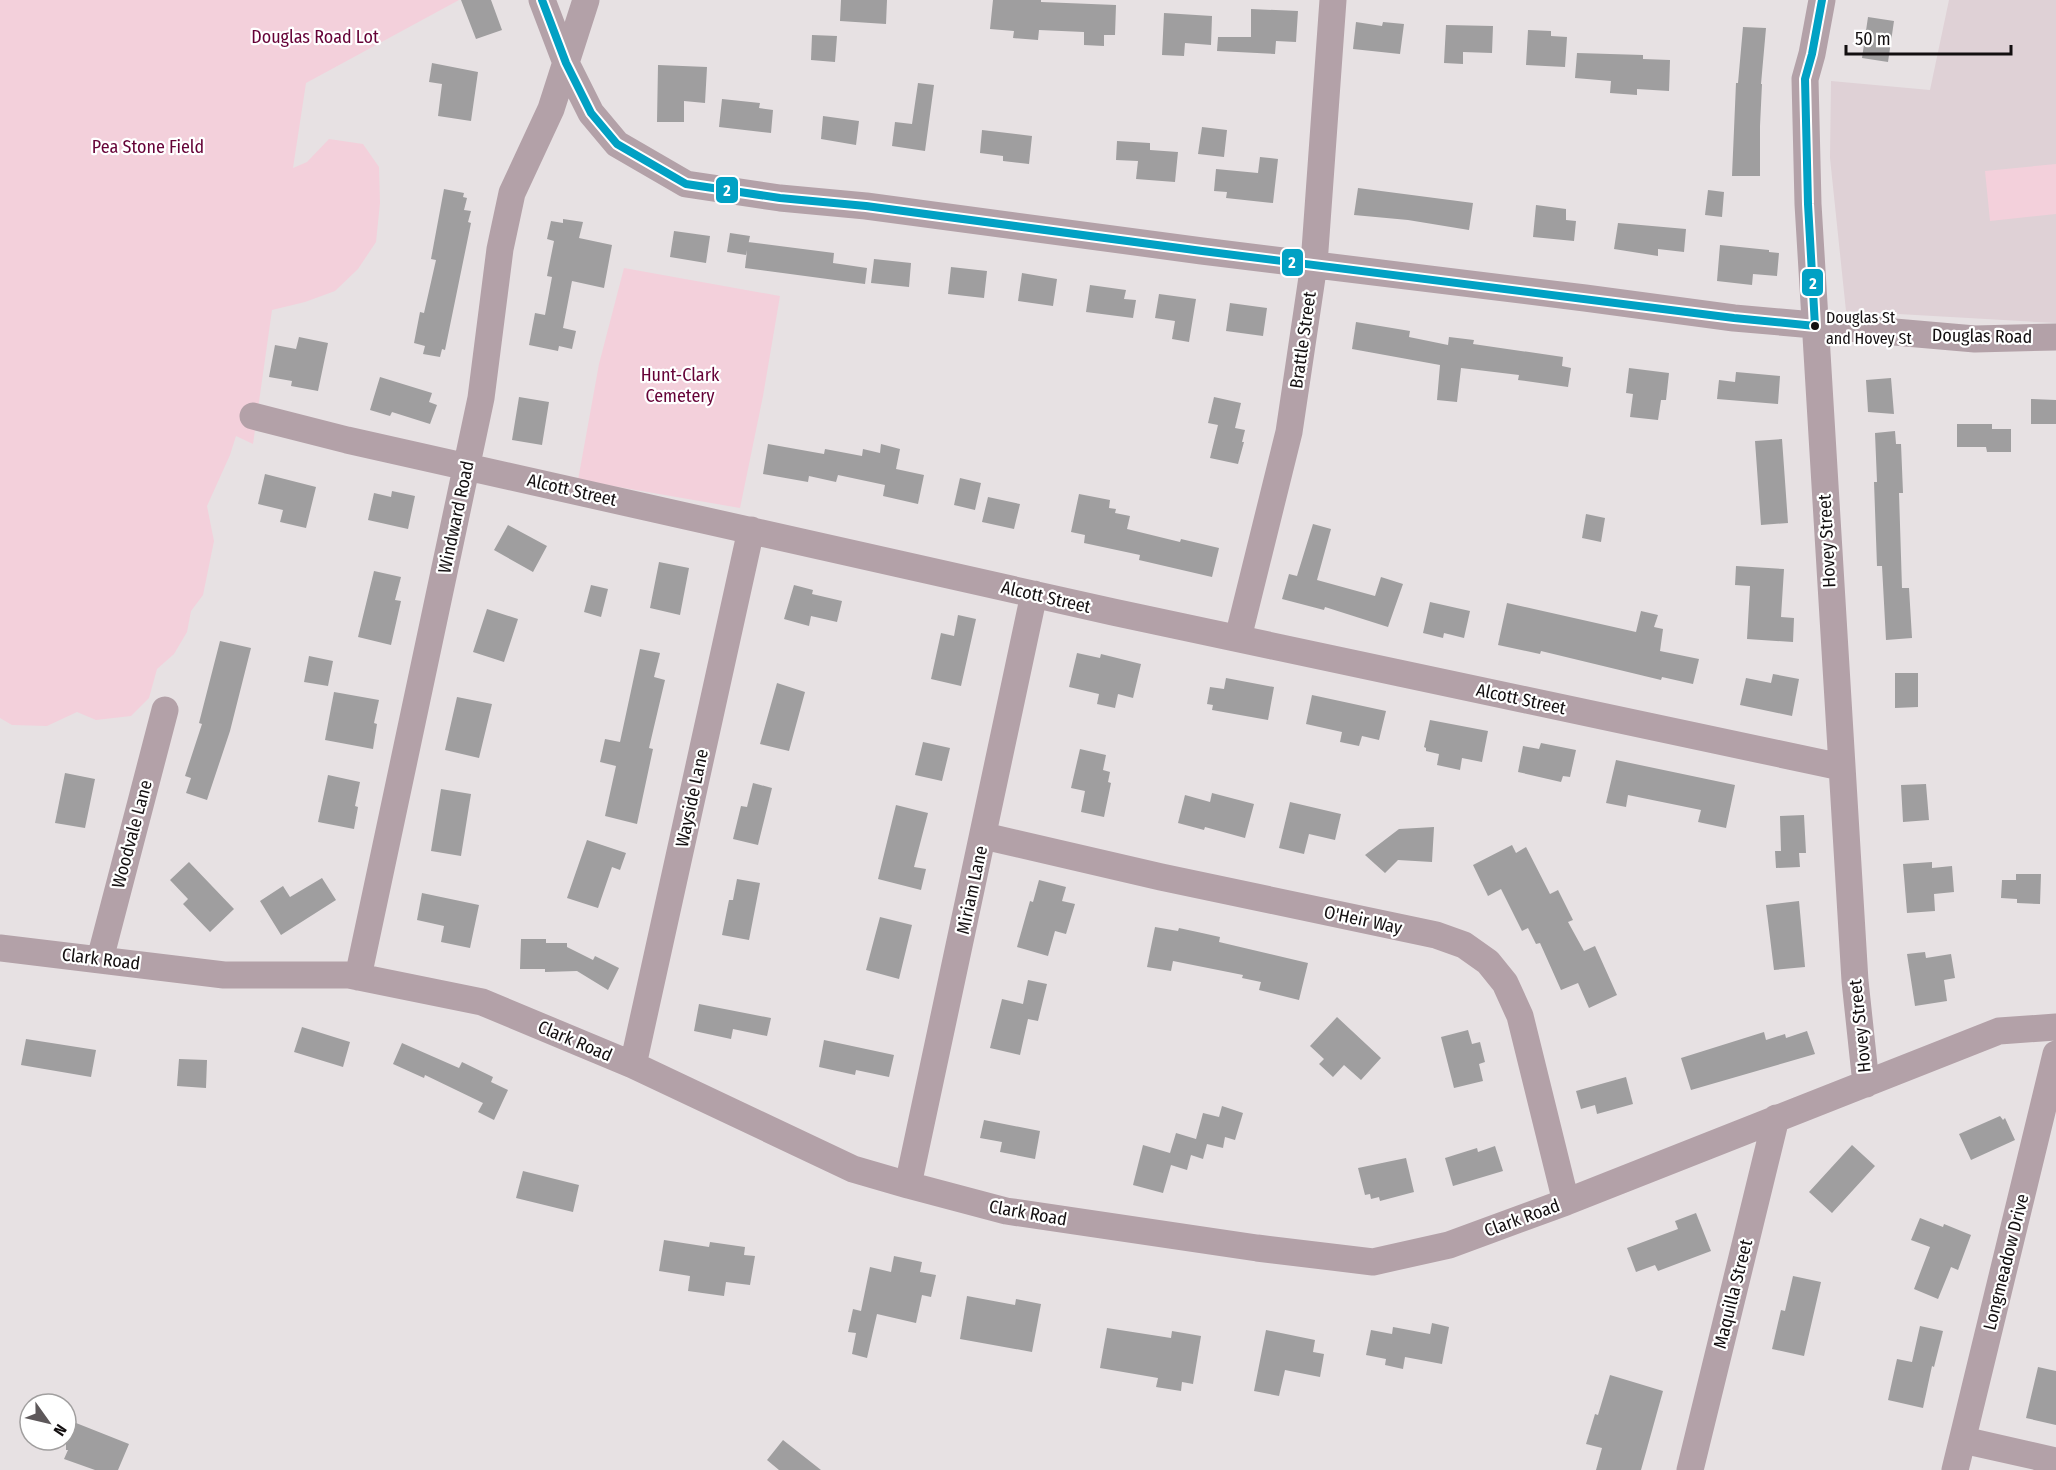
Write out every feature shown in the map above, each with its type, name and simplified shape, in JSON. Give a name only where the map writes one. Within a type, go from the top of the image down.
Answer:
[{"type":"street","name":"Douglas Road","points":[[542,0],[566,63],[591,113],[617,144],[686,184],[780,198],[866,206],[1734,318],[1975,339],[2056,337]]},
{"type":"street","name":"Windward Road","points":[[358,977],[481,398],[500,249],[513,193],[551,109],[585,0]]},
{"type":"street","name":"Brattle Street","points":[[1238,638],[1289,432],[1314,264],[1333,0]]},
{"type":"street","name":"Hovey Street","points":[[1822,0],[1805,79],[1808,204],[1855,981],[1866,1084]]},
{"type":"street","name":"Alcott Street","points":[[253,416],[347,440],[1034,594],[1841,767]]},
{"type":"street","name":"Wayside Lane","points":[[633,1065],[751,530]]},
{"type":"street","name":"Miriam Lane","points":[[908,1185],[1034,594]]},
{"type":"street","name":"Woodvale Lane","points":[[100,959],[165,710]]},
{"type":"street","name":"O'Heir Way","points":[[984,836],[1161,878],[1436,935],[1464,945],[1488,962],[1505,983],[1520,1016],[1566,1202]]},
{"type":"street","name":"Clark Road","points":[[0,948],[224,975],[349,975],[482,1002],[633,1065],[853,1168],[908,1185],[1006,1211],[1257,1248],[1373,1262],[1449,1245],[1566,1202],[1999,1031],[2056,1027]]},
{"type":"street","name":"Longmeadow Drive","points":[[1955,1470],[2056,1054]]},
{"type":"street","name":"Maquilla Street","points":[[1690,1470],[1776,1118]]},
{"type":"street","points":[[1963,1440],[2056,1461]]},
{"type":"shaded area","points":[[1949,0],[2056,0],[2056,323],[1846,311],[1830,158],[1831,81],[1930,90]]},
{"type":"green space","points":[[0,0],[459,0],[306,83],[293,168],[307,162],[329,139],[363,144],[379,167],[380,203],[376,242],[358,269],[335,291],[305,302],[272,310],[253,444],[236,436],[207,506],[214,541],[203,595],[191,611],[187,632],[174,654],[157,669],[149,698],[131,716],[96,720],[77,712],[47,726],[12,725],[0,718]]},
{"type":"green space","points":[[2056,164],[2056,214],[1990,221],[1985,171]]},
{"type":"green space","name":"Hunt-Clark Cemetery","points":[[624,268],[780,296],[763,396],[740,508],[578,480],[599,364]]},
{"type":"building","points":[[461,0],[491,0],[502,30],[476,39]]},
{"type":"building","points":[[841,0],[887,0],[886,24],[840,21]]},
{"type":"building","points":[[993,0],[1041,0],[1041,2],[1116,5],[1115,35],[1104,35],[1104,46],[1084,45],[1084,32],[1039,30],[1038,40],[1013,38],[1014,31],[990,29]]},
{"type":"building","points":[[1251,9],[1298,11],[1296,42],[1276,41],[1275,54],[1217,51],[1218,37],[1251,37]]},
{"type":"building","points":[[1164,13],[1212,16],[1211,45],[1185,43],[1184,56],[1162,55]]},
{"type":"building","points":[[1868,17],[1894,21],[1888,62],[1862,58]]},
{"type":"building","points":[[1356,22],[1382,26],[1383,22],[1404,24],[1400,54],[1353,49]]},
{"type":"building","points":[[1446,25],[1493,26],[1492,53],[1463,52],[1463,64],[1444,63]]},
{"type":"building","points":[[1743,27],[1766,28],[1761,84],[1760,176],[1732,176],[1736,83],[1738,83]]},
{"type":"building","points":[[1528,30],[1551,31],[1551,36],[1567,37],[1565,67],[1526,65]]},
{"type":"building","points":[[812,35],[837,36],[835,62],[811,60]]},
{"type":"building","points":[[1577,53],[1643,55],[1643,59],[1670,60],[1669,91],[1637,89],[1637,95],[1610,93],[1611,81],[1575,78]]},
{"type":"building","points":[[432,63],[478,72],[471,121],[438,116],[442,84],[429,82]]},
{"type":"building","points":[[658,65],[707,67],[705,103],[684,101],[684,122],[657,122]]},
{"type":"building","points":[[918,83],[934,85],[925,151],[892,146],[895,122],[912,124]]},
{"type":"building","points":[[722,99],[760,103],[759,108],[773,110],[771,133],[719,127]]},
{"type":"building","points":[[823,116],[859,121],[856,145],[821,139]]},
{"type":"building","points":[[1202,127],[1227,130],[1224,157],[1198,154]]},
{"type":"building","points":[[982,130],[1032,136],[1029,164],[1003,161],[1003,156],[980,153]]},
{"type":"building","points":[[1117,141],[1150,143],[1150,150],[1178,152],[1175,182],[1136,179],[1138,161],[1116,160]]},
{"type":"building","points":[[1260,157],[1278,159],[1273,203],[1226,198],[1227,192],[1214,191],[1216,169],[1258,173]]},
{"type":"building","points":[[1358,188],[1473,203],[1469,230],[1408,220],[1354,215]]},
{"type":"building","points":[[444,189],[464,193],[463,197],[467,198],[464,210],[471,211],[468,222],[471,223],[445,350],[442,349],[440,357],[423,354],[425,346],[414,343],[420,312],[424,313],[436,260],[431,259]]},
{"type":"building","points":[[1708,190],[1724,192],[1722,217],[1705,215]]},
{"type":"building","points":[[1536,205],[1566,209],[1566,220],[1576,221],[1574,241],[1533,237]]},
{"type":"building","points":[[563,219],[583,222],[579,238],[612,245],[604,288],[572,281],[563,328],[576,331],[572,349],[559,346],[558,351],[529,345],[535,313],[545,315],[552,277],[547,276],[554,241],[547,239],[551,221],[563,223]]},
{"type":"building","points":[[1618,223],[1686,229],[1684,252],[1658,249],[1658,256],[1614,249]]},
{"type":"building","points":[[674,231],[710,236],[706,263],[670,257]]},
{"type":"building","points":[[730,233],[750,236],[746,255],[727,252]]},
{"type":"building","points":[[748,242],[834,253],[833,263],[867,268],[865,284],[745,268]]},
{"type":"building","points":[[1720,245],[1779,253],[1777,276],[1753,274],[1752,285],[1717,281]]},
{"type":"building","points":[[874,259],[911,263],[909,287],[871,283]]},
{"type":"building","points":[[951,267],[987,271],[984,298],[948,294]]},
{"type":"building","points":[[1022,273],[1057,279],[1053,306],[1018,301]]},
{"type":"building","points":[[1090,285],[1126,290],[1124,299],[1136,300],[1133,318],[1086,312]]},
{"type":"building","points":[[1159,294],[1196,299],[1189,342],[1172,339],[1175,321],[1155,318]]},
{"type":"building","points":[[1230,303],[1267,308],[1263,336],[1226,331]]},
{"type":"building","points":[[1356,322],[1410,331],[1409,337],[1448,345],[1449,337],[1474,340],[1473,344],[1563,357],[1562,366],[1571,368],[1568,387],[1518,380],[1519,375],[1461,368],[1457,402],[1437,400],[1440,365],[1352,349]]},
{"type":"building","points":[[299,337],[328,343],[318,391],[291,386],[292,381],[269,377],[275,345],[296,349]]},
{"type":"building","points":[[1629,368],[1669,373],[1666,400],[1661,400],[1658,420],[1630,417],[1633,394],[1626,393]]},
{"type":"building","points":[[1736,372],[1780,376],[1778,404],[1717,399],[1719,380],[1735,382]]},
{"type":"building","points":[[380,377],[432,393],[429,402],[437,405],[430,424],[392,412],[390,416],[370,410]]},
{"type":"building","points":[[1891,378],[1894,414],[1868,412],[1866,380]]},
{"type":"building","points":[[519,397],[549,402],[542,445],[512,440]]},
{"type":"building","points":[[1214,397],[1241,403],[1235,428],[1245,430],[1238,464],[1210,458],[1218,425],[1208,423]]},
{"type":"building","points":[[2031,399],[2056,400],[2056,424],[2031,424]]},
{"type":"building","points":[[1957,424],[1992,424],[1992,429],[2011,429],[2011,452],[1987,452],[1986,447],[1957,447]]},
{"type":"building","points":[[1895,431],[1896,444],[1901,444],[1903,493],[1899,493],[1902,588],[1909,588],[1912,638],[1886,640],[1882,566],[1877,566],[1875,433]]},
{"type":"building","points":[[1782,439],[1788,523],[1761,525],[1755,441]]},
{"type":"building","points":[[768,444],[824,454],[825,449],[862,456],[863,449],[880,453],[881,444],[900,449],[896,469],[924,475],[918,504],[883,496],[885,485],[838,475],[836,482],[809,476],[808,482],[763,474]]},
{"type":"building","points":[[265,474],[316,487],[306,528],[280,522],[283,510],[258,504]]},
{"type":"building","points":[[960,478],[981,483],[975,510],[954,505]]},
{"type":"building","points":[[392,491],[415,496],[408,529],[368,520],[374,493],[391,497]]},
{"type":"building","points":[[1079,494],[1110,500],[1109,508],[1116,509],[1115,513],[1130,516],[1127,529],[1180,542],[1181,539],[1219,548],[1212,577],[1139,560],[1140,555],[1084,543],[1085,535],[1071,532]]},
{"type":"building","points":[[988,497],[1020,504],[1014,529],[982,522]]},
{"type":"building","points":[[1586,514],[1605,518],[1601,542],[1582,538]]},
{"type":"building","points":[[1313,524],[1331,529],[1317,580],[1375,596],[1381,577],[1403,584],[1388,627],[1325,607],[1324,610],[1282,599],[1289,574],[1297,576]]},
{"type":"building","points":[[508,525],[547,546],[533,572],[494,550]]},
{"type":"building","points":[[659,562],[689,568],[680,615],[650,608]]},
{"type":"building","points":[[1736,566],[1784,569],[1781,617],[1794,618],[1793,642],[1747,639],[1750,586],[1735,585]]},
{"type":"building","points":[[374,571],[401,577],[395,600],[401,601],[391,645],[358,637]]},
{"type":"building","points":[[591,585],[608,589],[601,617],[584,612]]},
{"type":"building","points":[[794,585],[813,590],[812,594],[842,601],[837,622],[811,616],[809,626],[784,619]]},
{"type":"building","points":[[1430,602],[1470,611],[1464,638],[1444,633],[1443,638],[1423,633]]},
{"type":"building","points":[[1507,603],[1636,632],[1641,611],[1658,615],[1654,627],[1663,629],[1660,651],[1699,659],[1693,684],[1662,677],[1661,680],[1541,651],[1540,654],[1498,645]]},
{"type":"building","points":[[487,609],[518,619],[504,662],[473,652]]},
{"type":"building","points":[[958,615],[976,619],[961,686],[931,679],[941,633],[954,636]]},
{"type":"building","points":[[220,641],[251,648],[230,731],[207,800],[186,793],[191,778],[185,776],[202,724],[199,723]]},
{"type":"building","points":[[640,649],[660,653],[654,677],[665,680],[649,748],[653,749],[637,824],[605,816],[616,766],[600,762],[605,739],[620,742]]},
{"type":"building","points":[[1077,653],[1100,658],[1101,654],[1141,664],[1133,698],[1118,694],[1115,708],[1097,704],[1099,694],[1069,687]]},
{"type":"building","points":[[309,656],[333,661],[328,686],[304,682]]},
{"type":"building","points":[[1895,673],[1918,673],[1918,707],[1895,708]]},
{"type":"building","points":[[1773,674],[1799,679],[1792,716],[1740,705],[1746,678],[1771,683]]},
{"type":"building","points":[[1226,678],[1274,687],[1268,720],[1212,710],[1213,705],[1207,704],[1210,687],[1224,689]]},
{"type":"building","points":[[777,683],[805,692],[789,751],[760,744]]},
{"type":"building","points":[[334,692],[379,700],[374,723],[377,724],[373,749],[325,740]]},
{"type":"building","points":[[1312,695],[1386,711],[1379,740],[1362,736],[1359,746],[1340,742],[1342,732],[1306,724]]},
{"type":"building","points":[[457,697],[492,704],[479,758],[445,750]]},
{"type":"building","points":[[1430,720],[1488,731],[1482,762],[1462,758],[1460,770],[1437,765],[1439,754],[1426,751],[1424,747]]},
{"type":"building","points":[[923,742],[950,748],[942,781],[915,775]]},
{"type":"building","points":[[1541,743],[1576,750],[1570,777],[1563,776],[1561,782],[1518,772],[1523,746],[1539,749]]},
{"type":"building","points":[[1080,749],[1106,755],[1103,770],[1110,772],[1108,782],[1111,783],[1104,817],[1081,812],[1085,791],[1071,788]]},
{"type":"building","points":[[1616,760],[1735,785],[1726,828],[1698,822],[1701,810],[1628,795],[1626,807],[1606,803]]},
{"type":"building","points":[[65,773],[95,779],[85,828],[55,823]]},
{"type":"building","points":[[328,775],[360,782],[355,806],[358,807],[354,829],[318,822]]},
{"type":"building","points":[[753,783],[772,788],[758,845],[733,839],[741,806],[747,807]]},
{"type":"building","points":[[1926,784],[1929,820],[1903,822],[1901,785]]},
{"type":"building","points":[[441,789],[471,794],[461,856],[431,851]]},
{"type":"building","points":[[1212,793],[1254,804],[1245,838],[1205,827],[1204,830],[1178,823],[1185,795],[1210,802]]},
{"type":"building","points":[[1290,802],[1341,814],[1335,840],[1309,834],[1304,854],[1279,848]]},
{"type":"building","points":[[896,805],[928,813],[914,867],[926,869],[921,890],[878,879]]},
{"type":"building","points":[[1804,815],[1806,853],[1799,853],[1800,867],[1776,868],[1775,851],[1781,851],[1780,816]]},
{"type":"building","points":[[1434,827],[1432,862],[1398,860],[1385,873],[1365,855],[1399,829]]},
{"type":"building","points":[[587,840],[626,853],[620,870],[612,867],[598,908],[567,898]]},
{"type":"building","points":[[1512,845],[1516,853],[1526,847],[1550,894],[1558,890],[1573,920],[1568,922],[1584,951],[1595,946],[1617,995],[1589,1008],[1578,983],[1561,990],[1540,943],[1536,944],[1528,928],[1522,931],[1501,889],[1488,896],[1473,865]]},
{"type":"building","points":[[189,862],[234,909],[210,932],[183,904],[188,899],[170,880]]},
{"type":"building","points":[[1932,862],[1932,868],[1952,866],[1954,892],[1934,894],[1935,911],[1907,913],[1903,864]]},
{"type":"building","points":[[2016,874],[2041,874],[2040,904],[2017,903],[2017,899],[2001,898],[2002,880],[2016,880]]},
{"type":"building","points":[[322,878],[336,900],[281,935],[260,901],[283,886],[290,897]]},
{"type":"building","points":[[737,879],[760,883],[749,940],[722,935],[729,900],[733,900]]},
{"type":"building","points":[[1039,880],[1066,887],[1062,901],[1075,904],[1066,934],[1055,931],[1048,956],[1017,947],[1030,901],[1033,902]]},
{"type":"building","points":[[422,893],[479,905],[470,948],[441,942],[444,926],[417,920]]},
{"type":"building","points":[[1799,901],[1805,967],[1774,970],[1766,905]]},
{"type":"building","points":[[880,917],[912,925],[899,979],[866,970]]},
{"type":"building","points":[[1155,927],[1178,931],[1179,928],[1220,937],[1219,942],[1308,963],[1299,1000],[1259,990],[1261,982],[1242,978],[1243,975],[1173,961],[1171,971],[1147,967]]},
{"type":"building","points":[[521,939],[546,939],[546,943],[567,943],[567,947],[593,960],[595,956],[619,968],[608,990],[577,971],[545,972],[545,969],[520,969]]},
{"type":"building","points":[[1925,952],[1926,958],[1951,954],[1955,978],[1944,980],[1947,1001],[1915,1006],[1907,954]]},
{"type":"building","points":[[1028,980],[1047,984],[1038,1021],[1028,1019],[1020,1055],[990,1048],[1002,999],[1023,1004]]},
{"type":"building","points":[[699,1004],[771,1018],[767,1036],[733,1029],[731,1039],[694,1031]]},
{"type":"building","points":[[1337,1017],[1381,1058],[1361,1080],[1344,1065],[1333,1077],[1319,1064],[1324,1059],[1310,1046]]},
{"type":"building","points":[[302,1027],[350,1042],[343,1067],[294,1052]]},
{"type":"building","points":[[1468,1030],[1472,1044],[1480,1042],[1485,1062],[1479,1064],[1483,1081],[1454,1088],[1441,1037]]},
{"type":"building","points":[[1807,1031],[1815,1054],[1691,1090],[1681,1058],[1764,1032],[1766,1040],[1785,1034],[1786,1038]]},
{"type":"building","points":[[26,1039],[96,1050],[91,1077],[21,1065]]},
{"type":"building","points":[[824,1040],[894,1055],[889,1077],[856,1070],[855,1075],[819,1067]]},
{"type":"building","points":[[402,1043],[459,1068],[462,1062],[493,1077],[491,1082],[508,1090],[494,1120],[478,1112],[483,1103],[425,1075],[424,1078],[393,1064]]},
{"type":"building","points":[[179,1059],[207,1060],[206,1088],[177,1086]]},
{"type":"building","points":[[1626,1077],[1633,1104],[1597,1114],[1595,1105],[1581,1109],[1576,1091]]},
{"type":"building","points":[[1222,1106],[1243,1113],[1235,1140],[1225,1137],[1223,1148],[1207,1144],[1203,1159],[1191,1155],[1187,1170],[1171,1165],[1163,1193],[1133,1185],[1143,1145],[1170,1153],[1176,1133],[1196,1139],[1203,1113],[1219,1117]]},
{"type":"building","points":[[2000,1116],[2003,1120],[2005,1118],[2015,1140],[1971,1160],[1959,1134]]},
{"type":"building","points":[[984,1120],[1040,1131],[1035,1159],[1000,1152],[1002,1142],[980,1138]]},
{"type":"building","points":[[1852,1145],[1875,1166],[1832,1213],[1809,1192]]},
{"type":"building","points":[[1495,1146],[1503,1171],[1453,1186],[1445,1158],[1477,1148],[1478,1152]]},
{"type":"building","points":[[1406,1158],[1414,1192],[1380,1201],[1379,1197],[1371,1199],[1370,1194],[1365,1195],[1358,1168]]},
{"type":"building","points":[[523,1171],[579,1185],[573,1212],[516,1198]]},
{"type":"building","points":[[1696,1213],[1711,1251],[1658,1271],[1655,1265],[1636,1272],[1627,1248],[1678,1229],[1675,1221]]},
{"type":"building","points":[[1920,1218],[1943,1227],[1944,1224],[1971,1235],[1958,1270],[1951,1267],[1938,1299],[1914,1289],[1930,1247],[1911,1240]]},
{"type":"building","points":[[664,1240],[709,1247],[710,1242],[745,1247],[744,1255],[755,1256],[750,1285],[726,1282],[724,1296],[688,1291],[690,1276],[659,1271]]},
{"type":"building","points":[[894,1256],[922,1262],[920,1272],[936,1275],[931,1297],[922,1295],[916,1323],[877,1314],[867,1358],[852,1354],[856,1333],[848,1332],[853,1309],[861,1311],[870,1267],[891,1272]]},
{"type":"building","points":[[1793,1276],[1821,1282],[1804,1356],[1772,1349],[1781,1310],[1785,1311]]},
{"type":"building","points":[[967,1296],[1015,1305],[1016,1299],[1041,1304],[1032,1352],[960,1339]]},
{"type":"building","points":[[1432,1323],[1449,1327],[1442,1364],[1405,1357],[1403,1369],[1385,1365],[1386,1359],[1366,1355],[1371,1330],[1392,1334],[1393,1327],[1430,1334]]},
{"type":"building","points":[[1920,1326],[1943,1331],[1934,1367],[1932,1366],[1923,1408],[1888,1400],[1897,1359],[1912,1362]]},
{"type":"building","points":[[1107,1328],[1171,1338],[1172,1331],[1201,1336],[1193,1384],[1182,1382],[1181,1391],[1156,1387],[1158,1378],[1100,1368]]},
{"type":"building","points":[[1266,1330],[1315,1340],[1313,1352],[1324,1354],[1320,1377],[1285,1370],[1279,1396],[1254,1391]]},
{"type":"building","points":[[2038,1367],[2056,1371],[2056,1425],[2026,1418]]},
{"type":"building","points":[[1610,1375],[1663,1391],[1641,1470],[1596,1470],[1602,1448],[1586,1444],[1595,1414],[1598,1415]]},
{"type":"building","points":[[78,1424],[129,1444],[118,1470],[95,1470],[64,1459],[67,1452],[78,1452]]},
{"type":"building","points":[[783,1440],[821,1470],[779,1470],[767,1460]]},
{"type":"transit line","name":"2","points":[[542,0],[566,63],[591,113],[617,144],[686,184],[780,198],[866,206],[1734,318],[1815,326],[1808,204],[1805,79],[1822,0]]},
{"type":"place","name":"Douglas St and Hovey St","points":[[1815,326]]},
{"type":"park label","name":"Douglas Road Lot","points":[[315,37]]},
{"type":"park label","name":"Pea Stone Field","points":[[148,147]]}]
